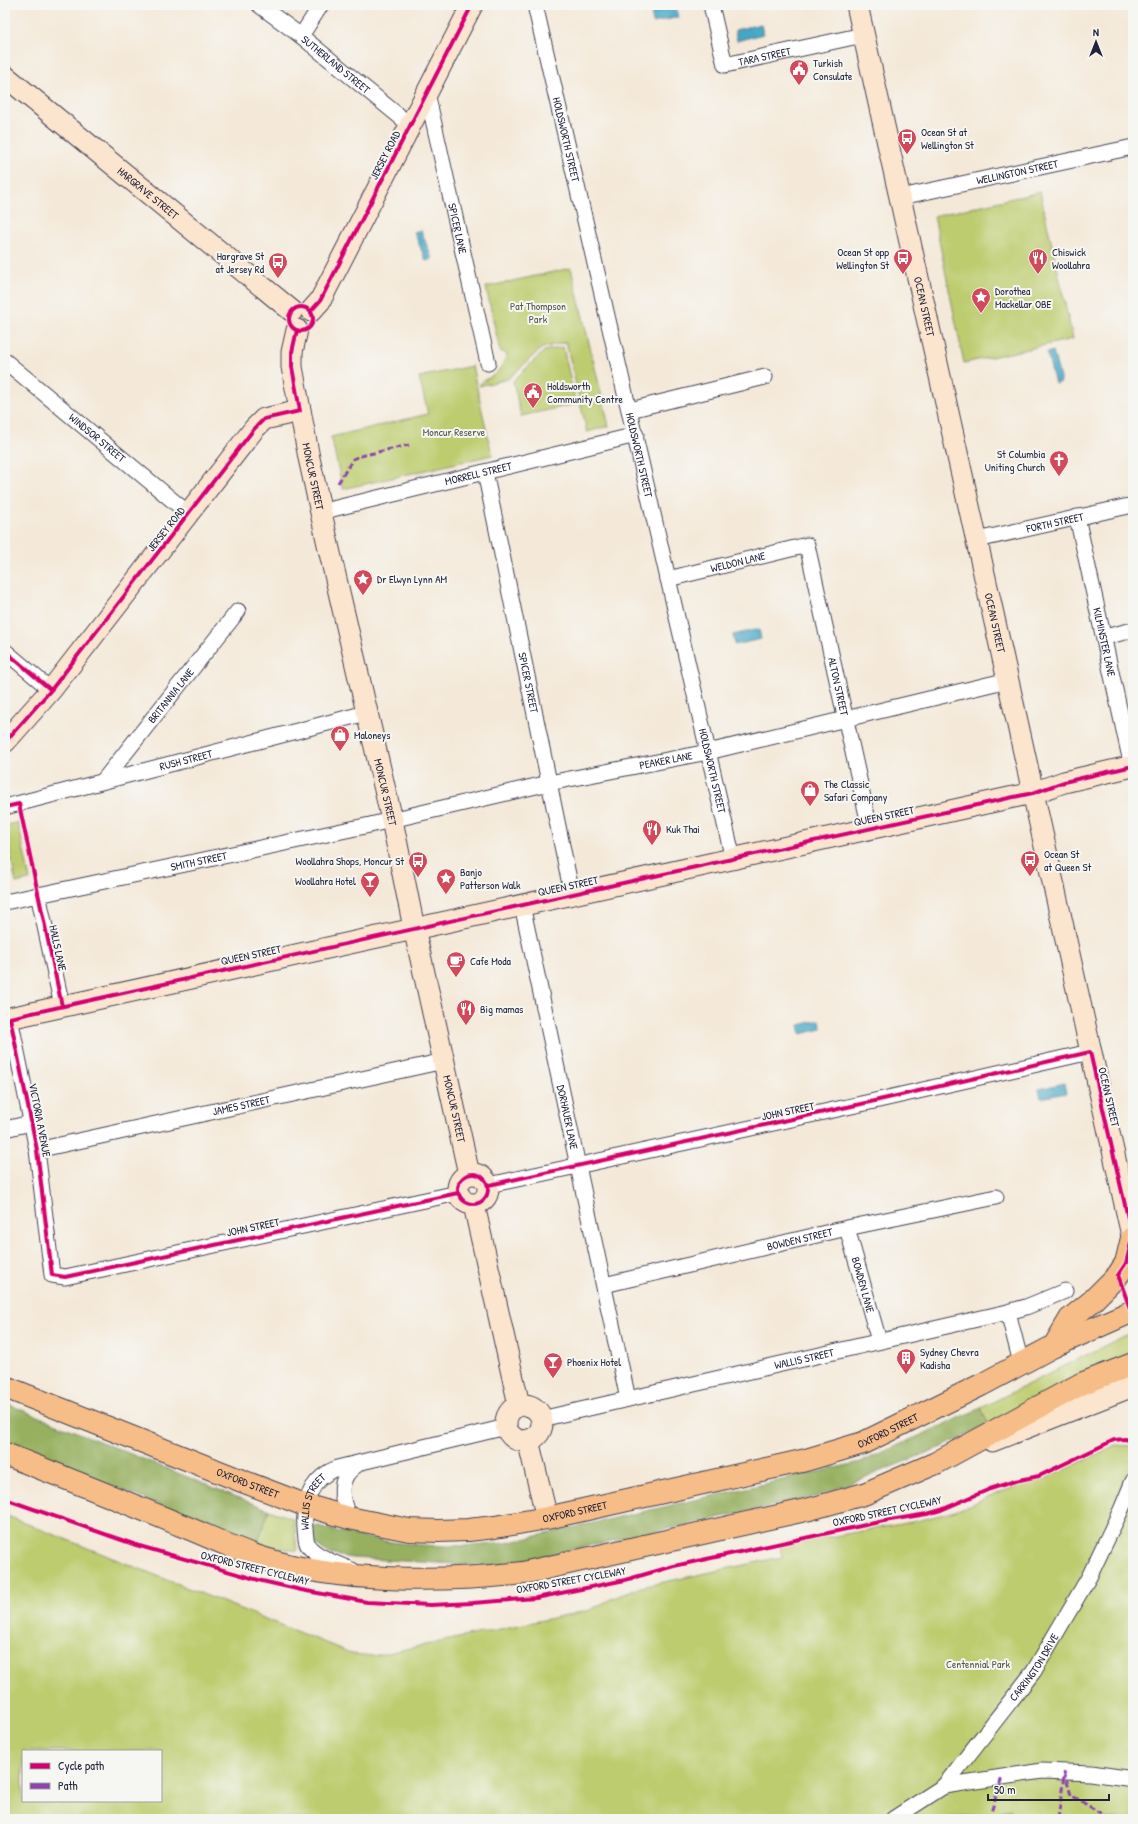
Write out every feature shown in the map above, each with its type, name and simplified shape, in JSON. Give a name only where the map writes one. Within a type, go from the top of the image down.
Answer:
[{"type":"main road","points":[[1054,1346],[1070,1319],[1092,1301],[1118,1275],[1126,1263],[1133,1239]]},
{"type":"main road","name":"OXFORD STREET","points":[[5,1387],[305,1505],[349,1518],[402,1528],[438,1532],[496,1527],[547,1518],[806,1460],[845,1449],[874,1438],[981,1385],[1054,1346],[1133,1311]]},
{"type":"main road","points":[[5,1454],[262,1558],[313,1570],[368,1576],[446,1579],[523,1573],[810,1509],[864,1494],[936,1463],[1081,1384],[1133,1364]]},
{"type":"street","name":"SUTHERLAND STREET","points":[[259,5],[301,36],[410,125]]},
{"type":"street","points":[[301,36],[321,5]]},
{"type":"street","name":"JERSEY ROAD","points":[[5,742],[51,690],[259,424],[264,419],[300,411],[292,368],[292,352],[300,318],[320,302],[472,5]]},
{"type":"street","name":"HOLDSWORTH STREET","points":[[535,5],[636,435],[733,859]]},
{"type":"street","name":"TARA STREET","points":[[711,5],[725,65],[863,35]]},
{"type":"street","name":"OCEAN STREET","points":[[856,5],[901,197],[1090,1052],[1133,1239]]},
{"type":"street","name":"HARGRAVE STREET","points":[[5,76],[300,318]]},
{"type":"street","name":"SPICER LANE","points":[[427,93],[488,364]]},
{"type":"street","name":"WELLINGTON STREET","points":[[901,197],[1133,147]]},
{"type":"street","name":"WINDSOR STREET","points":[[5,361],[189,514]]},
{"type":"street","points":[[630,410],[765,377]]},
{"type":"street","name":"MONCUR STREET","points":[[300,411],[320,512],[392,820],[414,928],[469,1174]]},
{"type":"street","name":"MORRELL STREET","points":[[320,512],[636,435]]},
{"type":"street","name":"SPICER STREET","points":[[485,472],[572,894]]},
{"type":"street","name":"FORTH STREET","points":[[977,540],[1133,505]]},
{"type":"street","name":"KILMINSTER LANE","points":[[1077,517],[1133,766]]},
{"type":"street","name":"WELDON LANE","points":[[668,579],[807,545]]},
{"type":"street","name":"ALTON STREET","points":[[807,545],[870,829]]},
{"type":"street","name":"BRITANNIA LANE","points":[[103,781],[238,611]]},
{"type":"street","points":[[1105,637],[1133,630]]},
{"type":"street","points":[[5,651],[51,690]]},
{"type":"street","name":"PEAKER LANE","points":[[392,820],[549,784],[708,752],[1008,680]]},
{"type":"street","name":"RUSH STREET","points":[[5,807],[366,713]]},
{"type":"street","name":"QUEEN STREET","points":[[8,1018],[1033,793],[1064,782],[1133,766]]},
{"type":"street","name":"SMITH STREET","points":[[5,902],[392,820]]},
{"type":"street","name":"HALLS LANE","points":[[38,894],[62,1006]]},
{"type":"street","name":"DORHAUER LANE","points":[[522,905],[628,1399]]},
{"type":"street","name":"VICTORIA AVENUE","points":[[8,1018],[37,1150],[52,1275]]},
{"type":"street","name":"JOHN STREET","points":[[489,1185],[1090,1052]]},
{"type":"street","name":"JAMES STREET","points":[[37,1150],[444,1061]]},
{"type":"street","points":[[5,1129],[32,1123]]},
{"type":"street","points":[[466,1199],[480,1203],[488,1196],[489,1185],[480,1175],[469,1174],[460,1182],[466,1199],[519,1405]]},
{"type":"street","name":"BOWDEN STREET","points":[[604,1285],[847,1228],[996,1196]]},
{"type":"street","name":"JOHN STREET","points":[[52,1275],[65,1276],[466,1199]]},
{"type":"street","name":"BOWDEN LANE","points":[[847,1228],[879,1342]]},
{"type":"street","name":"WALLIS STREET","points":[[541,1419],[1008,1312],[1026,1307],[1065,1291]]},
{"type":"street","points":[[1008,1312],[1021,1363]]},
{"type":"street","points":[[936,1463],[1133,1386]]},
{"type":"street","points":[[519,1405],[531,1406],[536,1409],[541,1419],[540,1430],[533,1438],[528,1440],[522,1440],[512,1436],[506,1427],[507,1416],[510,1411],[519,1405]]},
{"type":"street","name":"WALLIS STREET","points":[[368,1576],[321,1556],[310,1549],[307,1544],[305,1505],[312,1489],[326,1472],[337,1468],[506,1427]]},
{"type":"street","points":[[528,1440],[547,1518]]},
{"type":"street","name":"WALLIS STREET","points":[[349,1518],[344,1500],[343,1482],[346,1474],[358,1464]]},
{"type":"street","name":"CARRINGTON DRIVE","points":[[892,1819],[944,1786],[1034,1670],[1127,1512],[1133,1481]]},
{"type":"street","points":[[944,1786],[1042,1771],[1091,1772],[1133,1779]]},
{"type":"green space","points":[[1040,192],[1073,339],[964,363],[934,216]]},
{"type":"green space","name":"Pat Thompson Park","points":[[571,268],[609,426],[587,432],[566,342],[542,348],[508,379],[479,386],[482,382],[497,372],[507,354],[500,351],[486,287]]},
{"type":"green space","points":[[563,347],[576,404],[521,416],[513,381],[544,351]]},
{"type":"green space","name":"Moncur Reserve","points":[[472,366],[492,455],[343,489],[331,437],[428,414],[419,377]]},
{"type":"green space","points":[[18,823],[30,880],[16,883],[5,825]]},
{"type":"green space","points":[[1132,1332],[1133,1352],[989,1425],[981,1408]]},
{"type":"green space","points":[[5,1403],[269,1510],[257,1544],[5,1443]]},
{"type":"green space","points":[[981,1408],[989,1425],[944,1446],[818,1496],[510,1563],[489,1566],[352,1558],[329,1554],[312,1541],[312,1528],[318,1526],[365,1538],[388,1542],[435,1546],[506,1543],[861,1462]]},
{"type":"green space","name":"Centennial Park","points":[[1116,1445],[1133,1446],[1133,1819],[5,1819],[5,1515],[353,1654],[373,1656],[590,1610],[611,1599],[641,1587],[782,1557],[780,1546],[917,1521],[955,1511],[1021,1484],[1046,1478]]},
{"type":"green space","points":[[269,1510],[292,1518],[294,1521],[297,1551],[257,1544]]},
{"type":"green space","points":[[1011,1810],[1013,1819],[949,1819]]},
{"type":"water","points":[[676,6],[679,17],[653,23],[651,13]]},
{"type":"water","points":[[761,24],[763,34],[737,41],[735,30]]},
{"type":"water","points":[[421,230],[432,259],[426,261],[414,232]]},
{"type":"water","points":[[1053,351],[1061,382],[1055,384],[1047,353]]},
{"type":"water","points":[[759,629],[761,639],[735,645],[733,635]]},
{"type":"water","points":[[820,1020],[822,1029],[801,1034],[799,1025]]},
{"type":"water","points":[[1064,1083],[1066,1093],[1041,1098],[1039,1089]]},
{"type":"marked path","points":[[338,483],[353,459],[360,456],[409,445]]},
{"type":"marked path","points":[[1064,1772],[1071,1795],[1110,1819]]},
{"type":"marked path","points":[[1058,1819],[1064,1776]]},
{"type":"marked path","points":[[989,1819],[1002,1777]]},
{"type":"cycle path","points":[[311,311],[320,301],[472,5]]},
{"type":"cycle path","points":[[301,307],[310,310],[313,319],[310,328],[301,331],[292,328],[289,319],[292,310],[301,307]]},
{"type":"cycle path","points":[[5,742],[51,690],[254,429],[264,419],[300,411],[292,367],[292,352],[297,330]]},
{"type":"cycle path","points":[[5,651],[51,690]]},
{"type":"cycle path","points":[[5,1019],[1033,793],[1064,782],[1133,766]]},
{"type":"cycle path","points":[[5,807],[19,804],[62,1006]]},
{"type":"cycle path","points":[[10,1018],[37,1150],[52,1275],[65,1277],[458,1193]]},
{"type":"cycle path","points":[[489,1185],[870,1102],[1090,1052],[1133,1240]]},
{"type":"cycle path","points":[[473,1174],[484,1178],[488,1189],[484,1200],[473,1204],[462,1200],[458,1189],[462,1178],[473,1174]]},
{"type":"cycle path","points":[[1132,1238],[1126,1263],[1118,1275],[1133,1317]]},
{"type":"cycle path","name":"OXFORD STREET CYCLEWAY","points":[[5,1499],[136,1545],[262,1581],[301,1590],[367,1602],[431,1605],[472,1603],[536,1598],[625,1580],[674,1566],[884,1521],[927,1514],[941,1510],[990,1489],[1015,1481],[1039,1476],[1114,1440],[1125,1439],[1133,1441]]},
{"type":"place","name":"Turkish Consulate","points":[[799,86]]},
{"type":"place","name":"Ocean St at Wellington St","points":[[907,155]]},
{"type":"place","name":"Ocean St opp Wellington St","points":[[903,275]]},
{"type":"place","name":"Chiswick Woollahra","points":[[1038,275]]},
{"type":"place","name":"Hargrave St at Jersey Rd","points":[[278,279]]},
{"type":"place","name":"Dorothea Mackellar OBE","points":[[981,314]]},
{"type":"place","name":"Holdsworth Community Centre","points":[[533,409]]},
{"type":"place","name":"St Columbia Uniting Church","points":[[1059,477]]},
{"type":"place","name":"Dr Elwyn Lynn AM","points":[[363,596]]},
{"type":"place","name":"Maloneys","points":[[340,752]]},
{"type":"place","name":"The Classic Safari Company","points":[[810,807]]},
{"type":"place","name":"Kuk Thai","points":[[652,846]]},
{"type":"place","name":"Ocean St at Queen St","points":[[1030,877]]},
{"type":"place","name":"Woollahra Shops, Moncur St","points":[[418,878]]},
{"type":"place","name":"Banjo Patterson Walk","points":[[446,895]]},
{"type":"place","name":"Woollahra Hotel","points":[[370,898]]},
{"type":"place","name":"Cafe Moda","points":[[456,978]]},
{"type":"place","name":"Big mamas","points":[[466,1026]]},
{"type":"place","name":"Sydney Chevra Kadisha","points":[[906,1375]]},
{"type":"place","name":"Phoenix Hotel","points":[[553,1379]]}]
